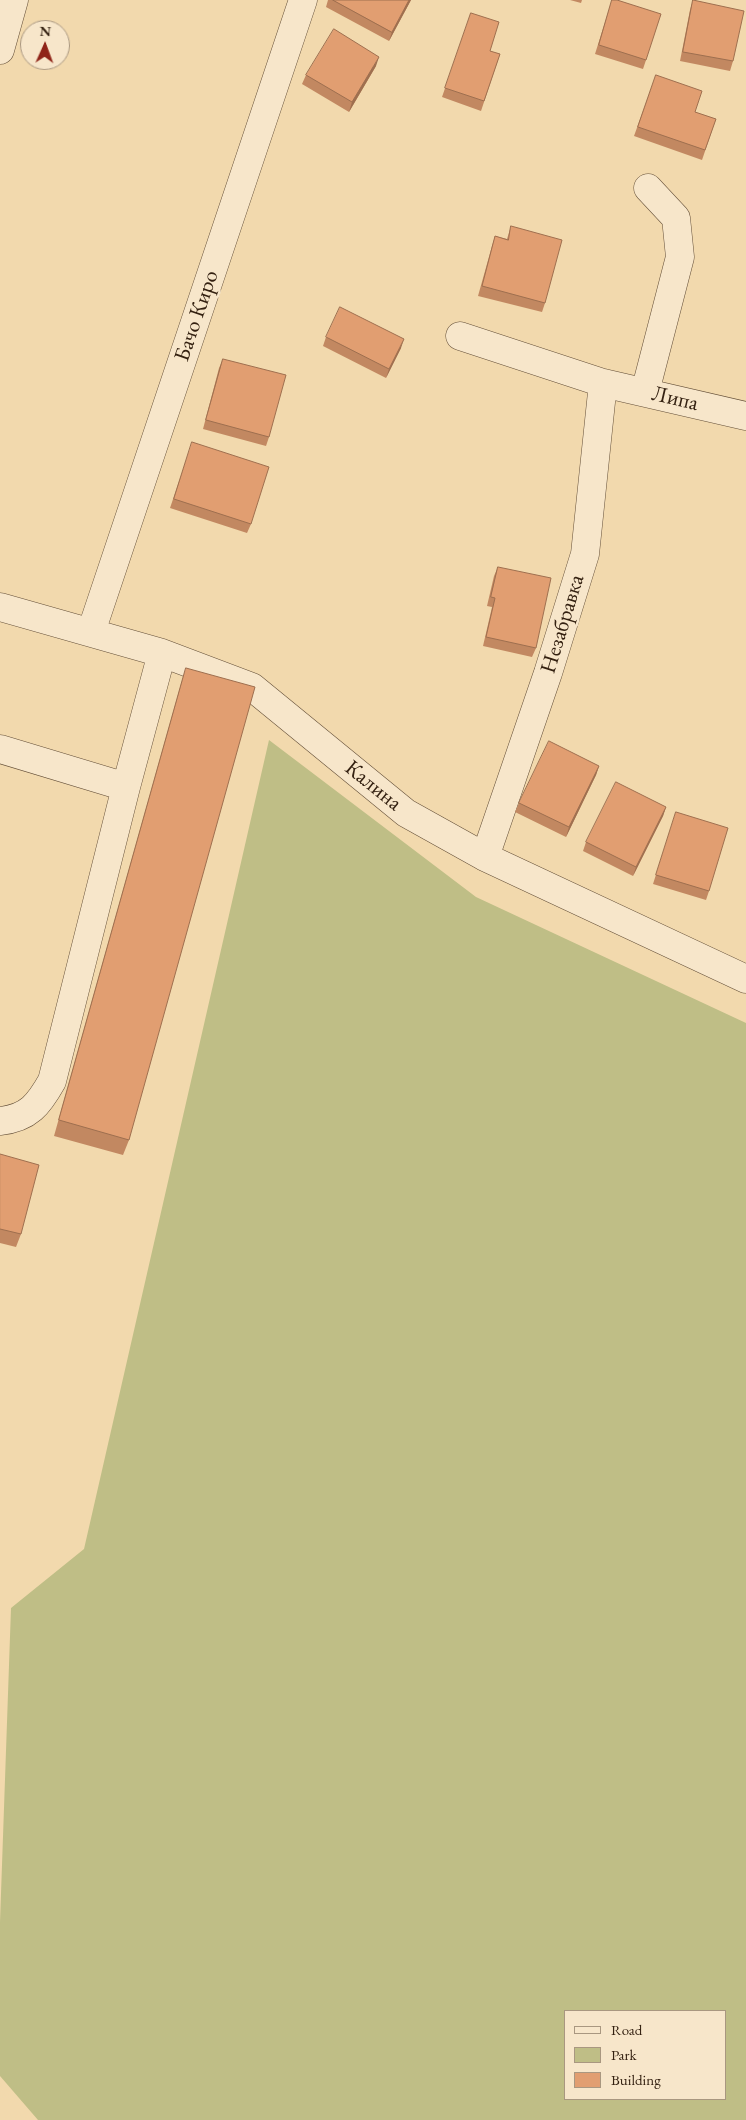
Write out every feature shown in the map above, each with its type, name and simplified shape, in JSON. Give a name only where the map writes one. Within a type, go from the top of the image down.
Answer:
[{"type":"street","points":[[0,50],[14,0]]},
{"type":"street","name":"Бачо Киро","points":[[91,632],[303,0]]},
{"type":"street","points":[[645,392],[680,257],[676,218],[648,188]]},
{"type":"street","name":"Липа","points":[[460,336],[603,383],[746,416]]},
{"type":"street","name":"Незабравка","points":[[486,857],[548,673],[585,554],[603,383]]},
{"type":"street","name":"Калина","points":[[0,607],[162,653],[252,687],[406,813],[486,857],[746,978]]},
{"type":"street","points":[[0,1121],[25,1115],[40,1100],[52,1080],[162,653]]},
{"type":"street","points":[[0,749],[126,788]]},
{"type":"green space","points":[[269,740],[476,897],[746,1023],[746,2120],[38,2120],[0,2076],[0,1922],[11,1608],[84,1549]]},
{"type":"building","points":[[333,0],[409,0],[392,32]]},
{"type":"building","points":[[612,0],[661,14],[646,60],[599,45]]},
{"type":"building","points":[[693,0],[744,11],[733,61],[683,52]]},
{"type":"building","points":[[471,13],[499,22],[490,51],[500,54],[484,101],[445,88]]},
{"type":"building","points":[[334,29],[379,57],[352,102],[306,75]]},
{"type":"building","points":[[656,75],[702,91],[695,112],[716,119],[705,150],[638,127]]},
{"type":"building","points":[[511,226],[562,240],[545,303],[482,286],[495,236],[508,240]]},
{"type":"building","points":[[340,307],[404,339],[389,369],[326,337]]},
{"type":"building","points":[[223,359],[286,375],[269,437],[206,420]]},
{"type":"building","points":[[192,442],[269,467],[251,524],[174,499]]},
{"type":"building","points":[[498,567],[551,578],[536,648],[486,637],[495,598],[491,597]]},
{"type":"building","points":[[186,668],[255,687],[129,1140],[59,1120]]},
{"type":"building","points":[[549,741],[599,766],[569,827],[519,803]]},
{"type":"building","points":[[616,782],[666,807],[636,867],[586,842]]},
{"type":"building","points":[[676,812],[728,828],[709,891],[656,875]]},
{"type":"building","points":[[0,1154],[39,1165],[21,1234],[0,1229]]}]
